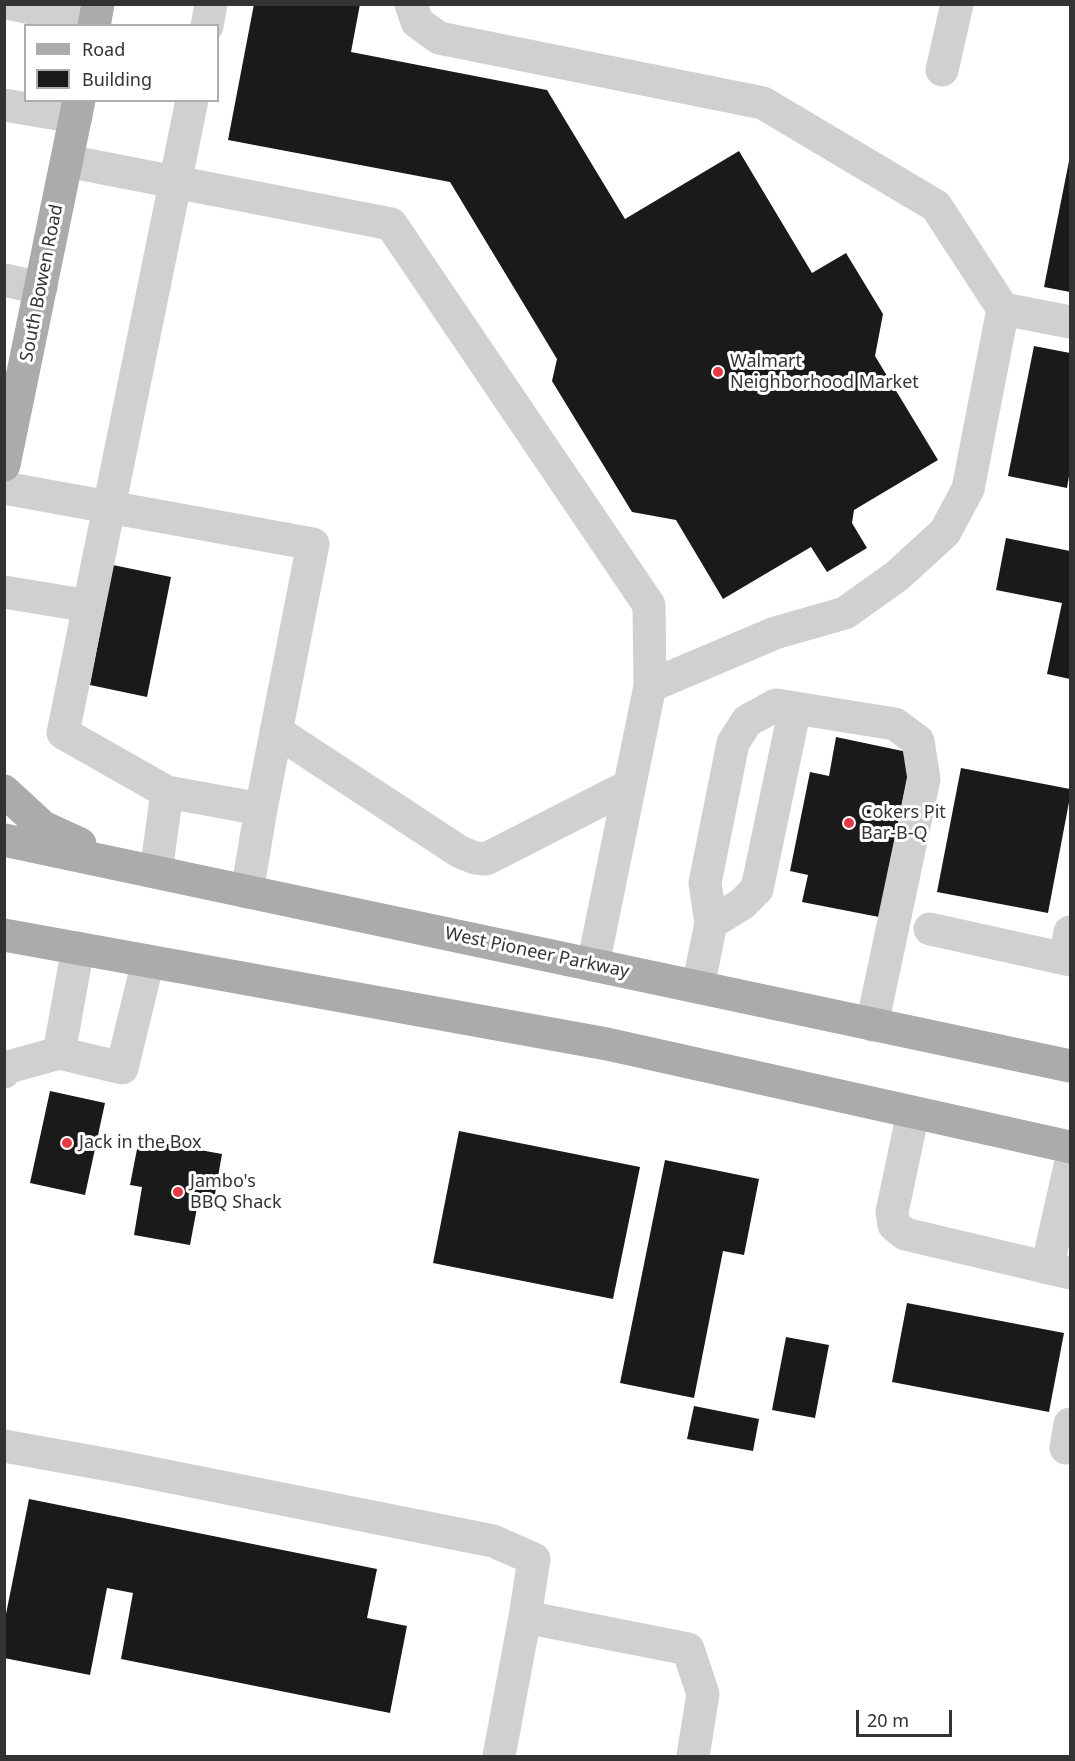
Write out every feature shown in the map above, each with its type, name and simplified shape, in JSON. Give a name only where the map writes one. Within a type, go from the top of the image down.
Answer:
[{"type":"main road","name":"South Bowen Road","points":[[4,465],[14,372],[41,288],[77,109]]},
{"type":"main road","points":[[4,791],[43,827],[140,869]]},
{"type":"main road","name":"West Pioneer Parkway","points":[[4,840],[1071,1066]]},
{"type":"main road","points":[[4,935],[607,1044],[1071,1148]]},
{"type":"street","points":[[12,4],[96,17]]},
{"type":"street","points":[[207,24],[211,4]]},
{"type":"street","points":[[411,4],[417,22],[439,38],[762,103],[936,206],[1003,309],[968,489],[945,532],[897,576],[845,614],[775,633],[650,686]]},
{"type":"street","points":[[942,70],[957,4]]},
{"type":"street","points":[[192,102],[63,734],[168,792],[261,809]]},
{"type":"street","points":[[4,105],[77,109]]},
{"type":"street","points":[[67,161],[391,224],[649,605],[650,686],[593,965]]},
{"type":"street","points":[[4,280],[41,288]]},
{"type":"street","points":[[1003,309],[1071,322]]},
{"type":"street","points":[[4,489],[313,544],[261,809],[248,892]]},
{"type":"street","points":[[4,592],[89,606]]},
{"type":"street","points":[[698,987],[711,923],[705,883],[733,743],[747,721],[776,705],[895,724],[918,741],[924,779],[872,1024]]},
{"type":"street","points":[[711,923],[742,904],[757,889],[795,708]]},
{"type":"street","points":[[276,731],[460,852],[475,858],[486,859],[629,786]]},
{"type":"street","points":[[140,869],[168,792]]},
{"type":"street","points":[[930,928],[1069,950]]},
{"type":"street","points":[[59,1053],[78,948]]},
{"type":"street","points":[[4,1072],[5,1068],[59,1053],[122,1068],[148,961]]},
{"type":"street","points":[[913,1113],[892,1212],[894,1225],[905,1234],[1059,1270],[1071,1166]]},
{"type":"street","points":[[4,1446],[493,1541],[534,1559],[500,1756]]},
{"type":"street","points":[[525,1617],[688,1648],[703,1694],[693,1756]]},
{"type":"building","points":[[254,4],[360,4],[351,52],[547,90],[625,219],[739,151],[812,273],[846,253],[883,314],[875,356],[938,460],[854,510],[852,523],[867,548],[827,572],[811,547],[723,599],[676,520],[632,512],[552,381],[557,359],[450,182],[228,140]]},
{"type":"building","points":[[1070,161],[1070,292],[1044,287]]},
{"type":"building","points":[[1034,346],[1070,353],[1070,470],[1067,488],[1008,476]]},
{"type":"building","points":[[1006,538],[1070,551],[1070,679],[1047,674],[1062,603],[996,590]]},
{"type":"building","points":[[113,565],[171,577],[147,697],[90,685]]},
{"type":"building","name":"Cokers Pit Bar-B-Q","points":[[836,737],[912,753],[879,917],[802,902],[808,875],[790,871],[810,772],[829,776]]},
{"type":"building","points":[[961,768],[1070,789],[1048,913],[937,892]]},
{"type":"building","name":"Jack in the Box","points":[[50,1091],[105,1103],[85,1195],[30,1183]]},
{"type":"building","points":[[459,1131],[640,1167],[613,1299],[433,1263]]},
{"type":"building","name":"Jambo's BBQ Shack","points":[[139,1139],[222,1154],[214,1200],[199,1197],[190,1245],[134,1235],[142,1187],[130,1185]]},
{"type":"building","points":[[665,1160],[759,1179],[744,1255],[723,1251],[694,1398],[620,1383]]},
{"type":"building","points":[[907,1303],[1064,1333],[1049,1412],[892,1382]]},
{"type":"building","points":[[786,1337],[829,1345],[815,1418],[772,1410]]},
{"type":"building","points":[[694,1406],[759,1419],[753,1451],[687,1439]]},
{"type":"building","points":[[29,1499],[377,1569],[367,1618],[407,1626],[390,1713],[121,1659],[133,1593],[107,1588],[90,1675],[4,1658],[4,1624]]},
{"type":"place","name":"Walmart Neighborhood Market","points":[[718,372]]},
{"type":"place","name":"Cokers Pit Bar-B-Q","points":[[849,823]]},
{"type":"place","name":"Jack in the Box","points":[[67,1143]]},
{"type":"place","name":"Jambo's BBQ Shack","points":[[178,1192]]}]
